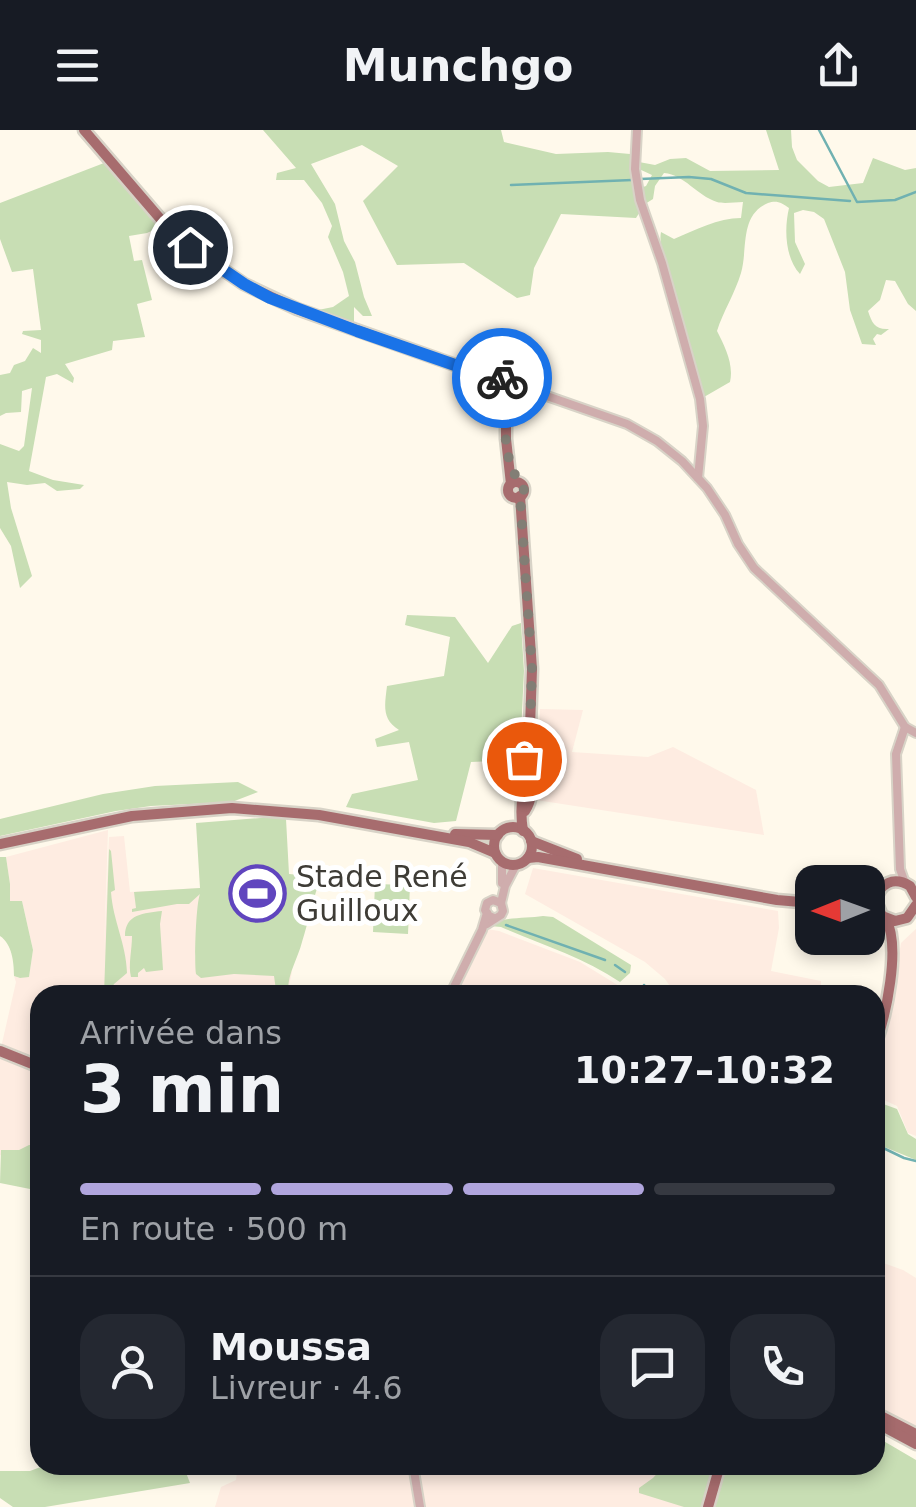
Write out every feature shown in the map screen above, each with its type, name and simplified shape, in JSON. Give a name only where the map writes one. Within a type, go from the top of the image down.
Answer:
[{"type":"main road","points":[[0,844],[132,816],[214,808],[299,812],[468,842],[516,866],[532,850],[522,816],[532,669],[523,519],[517,497],[524,490],[514,483],[506,439],[511,387],[298,310],[244,284],[190,247],[163,222],[84,130]]},
{"type":"main road","points":[[522,816],[530,797],[528,761]]},
{"type":"main road","points":[[498,858],[494,843],[522,803]]},
{"type":"main road","points":[[508,828],[597,866]]},
{"type":"main road","points":[[414,832],[498,835]]},
{"type":"main road","points":[[528,858],[795,899]]},
{"type":"main road","points":[[885,885],[889,882],[913,890]]},
{"type":"main road","points":[[885,1010],[894,943],[903,920],[915,909]]},
{"type":"main road","points":[[885,916],[903,920]]},
{"type":"main road","points":[[885,921],[894,943]]},
{"type":"main road","points":[[0,1049],[30,1056]]},
{"type":"main road","points":[[0,1049],[30,1062]]},
{"type":"main road","points":[[885,1418],[916,1434]]},
{"type":"main road","points":[[885,1427],[916,1444]]},
{"type":"main road","points":[[708,1507],[717,1475]]},
{"type":"street","points":[[638,130],[635,169],[640,200],[700,399],[703,426],[698,478]]},
{"type":"street","points":[[511,387],[627,424],[682,461],[725,515],[754,568],[879,685],[905,727],[916,733]]},
{"type":"street","points":[[690,469],[701,458]]},
{"type":"street","points":[[889,882],[900,860],[896,754],[905,727]]},
{"type":"street","points":[[455,985],[491,916],[502,913],[497,902],[504,875],[498,858]]},
{"type":"street","points":[[900,860],[913,890]]},
{"type":"street","points":[[491,916],[486,905],[497,902],[516,866]]},
{"type":"street","points":[[415,1475],[420,1507]]},
{"type":"shaded area","points":[[540,709],[583,710],[572,752],[648,757],[673,747],[756,790],[764,835],[536,800]]},
{"type":"shaded area","points":[[108,830],[104,953],[109,837],[124,836],[130,892],[200,888],[292,972],[289,985],[30,985],[30,1162],[0,1155],[0,1052],[16,982],[14,976],[29,976],[33,950],[22,901],[10,902],[6,857]]},
{"type":"shaded area","points":[[533,868],[778,911],[771,971],[821,981],[821,985],[669,985],[645,962],[525,894]]},
{"type":"shaded area","points":[[487,929],[580,962],[617,985],[462,985]]},
{"type":"shaded area","points":[[916,929],[916,1136],[908,1133],[897,1106],[885,1101],[885,1037],[901,943]]},
{"type":"shaded area","points":[[885,1264],[916,1278],[916,1429],[885,1412]]},
{"type":"shaded area","points":[[237,1475],[711,1475],[702,1507],[215,1507],[221,1487],[236,1480]]},
{"type":"green space","points":[[263,130],[501,130],[504,142],[556,154],[630,154],[634,190],[646,186],[652,175],[639,169],[639,162],[655,165],[686,158],[710,171],[779,170],[766,130],[791,130],[797,160],[829,187],[863,183],[873,158],[905,170],[916,168],[916,311],[895,281],[886,280],[880,300],[868,311],[875,325],[889,329],[877,334],[873,339],[876,345],[862,344],[850,310],[845,272],[824,219],[814,212],[794,213],[795,242],[805,264],[800,274],[787,243],[789,208],[779,202],[768,203],[749,224],[741,273],[717,331],[730,362],[730,382],[704,397],[662,249],[661,232],[674,239],[715,222],[741,218],[743,202],[717,202],[678,177],[664,173],[655,186],[653,199],[636,218],[561,214],[534,268],[530,295],[517,298],[464,263],[397,265],[363,201],[398,166],[362,145],[311,164],[335,204],[344,241],[372,316],[363,316],[354,307],[354,324],[318,310],[333,307],[349,296],[328,237],[332,226],[322,203],[304,180],[276,180],[277,173],[296,168]]},
{"type":"green space","points":[[104,163],[160,227],[129,236],[134,261],[142,260],[152,300],[137,304],[145,337],[113,341],[112,350],[65,364],[73,383],[57,374],[46,377],[29,471],[84,485],[80,489],[57,491],[45,483],[7,482],[32,576],[20,588],[11,546],[0,528],[0,444],[19,451],[24,446],[32,388],[22,391],[21,412],[0,416],[0,375],[10,373],[14,365],[25,361],[33,348],[41,353],[41,340],[22,334],[41,330],[33,269],[12,272],[0,239],[0,203]]},
{"type":"green space","points":[[407,615],[455,617],[488,663],[512,626],[521,623],[521,733],[513,760],[471,762],[456,821],[434,823],[346,807],[352,794],[418,780],[409,742],[377,747],[375,739],[399,730],[387,716],[387,686],[444,676],[450,637],[405,625]]},
{"type":"green space","points":[[238,782],[258,792],[232,802],[116,811],[0,836],[0,819],[103,794],[155,786]]},
{"type":"green space","name":"Stade René Guilloux","points":[[286,819],[289,874],[321,877],[289,985],[275,985],[274,976],[234,974],[201,978],[196,974],[200,894],[189,904],[132,912],[136,908],[134,892],[200,888],[196,823]]},
{"type":"green space","points":[[109,849],[115,890],[111,892],[112,903],[127,973],[113,985],[104,985]]},
{"type":"green space","points":[[0,857],[6,857],[10,901],[22,901],[33,950],[29,977],[14,976],[10,948],[0,936]]},
{"type":"green space","points":[[375,884],[410,885],[408,934],[373,932]]},
{"type":"green space","points":[[162,911],[163,970],[146,972],[144,968],[138,977],[131,977],[132,936],[125,936],[128,923],[137,916]]},
{"type":"green space","points":[[553,917],[631,965],[630,973],[620,982],[562,952],[490,926],[507,919]]},
{"type":"green space","points":[[885,1105],[897,1109],[908,1134],[916,1139],[916,1160],[885,1147]]},
{"type":"green space","points":[[30,1145],[30,1189],[0,1183],[1,1150],[19,1150]]},
{"type":"green space","points":[[885,1442],[916,1460],[916,1507],[714,1507],[724,1475],[885,1475]]},
{"type":"green space","points":[[0,1471],[30,1471],[30,1475],[187,1475],[190,1483],[45,1507],[13,1507],[0,1498]]},
{"type":"green space","points":[[710,1475],[701,1507],[684,1507],[639,1493],[639,1488],[653,1478]]},
{"type":"waterway","points":[[819,130],[857,202],[895,200],[916,192]]},
{"type":"waterway","points":[[640,179],[711,179],[746,193],[850,201]]},
{"type":"waterway","points":[[511,185],[632,180]]},
{"type":"waterway","points":[[506,925],[605,960]]},
{"type":"waterway","points":[[615,965],[625,972]]},
{"type":"waterway","points":[[885,1149],[916,1161]]},
{"type":"way so far","points":[[502,378],[503,392],[514,395],[505,420],[510,464],[524,490],[520,496],[533,746],[523,749],[524,759]]},
{"type":"place","name":"Stade René Guilloux","points":[[257,893]]},
{"type":"route","points":[[190,247],[244,284],[298,310],[475,372],[504,375],[502,378]]}]
